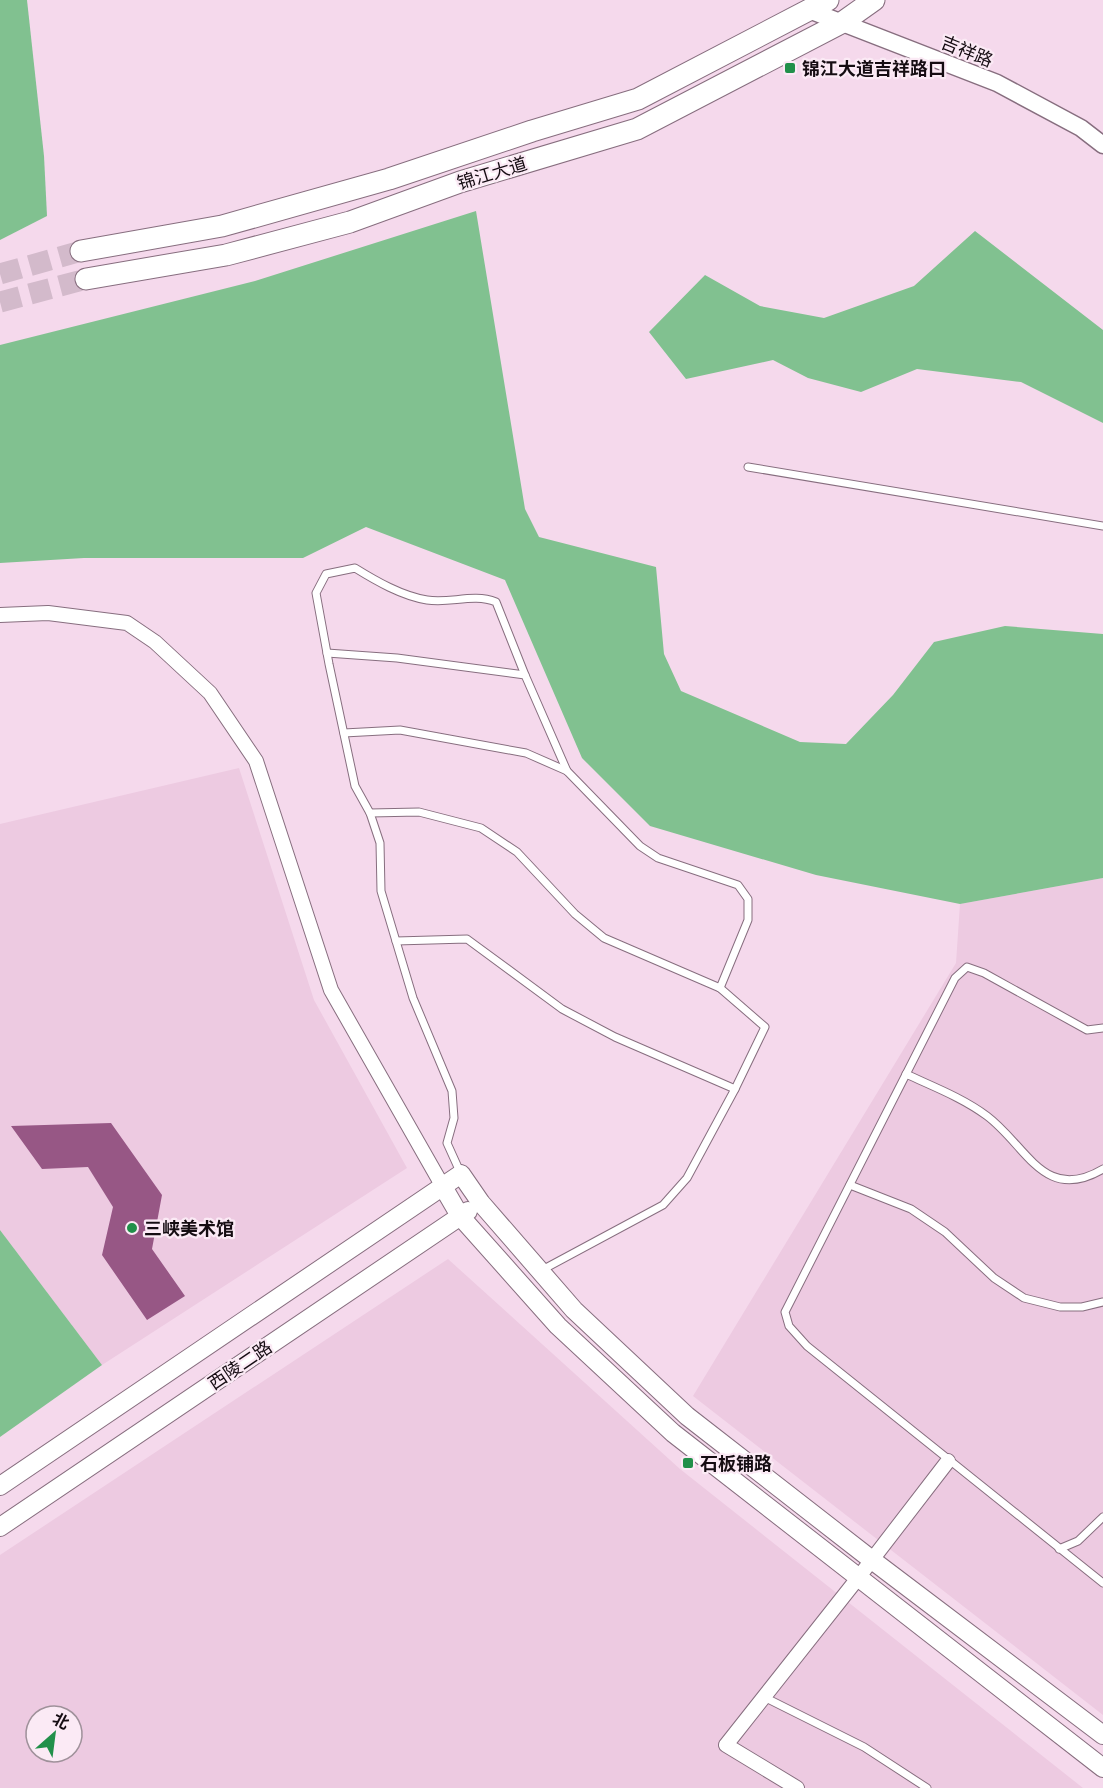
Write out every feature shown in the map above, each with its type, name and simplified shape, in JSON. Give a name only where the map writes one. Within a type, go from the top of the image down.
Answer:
[{"type":"main road","name":"锦江大道","points":[[81,251],[222,226],[389,179],[532,131],[638,99],[828,0]]},
{"type":"main road","name":"锦江大道","points":[[86,279],[226,255],[350,222],[460,182],[637,129],[843,22],[874,0]]},
{"type":"main road","name":"西陵二路","points":[[0,1486],[461,1174]]},
{"type":"main road","points":[[461,1174],[481,1203],[574,1310],[687,1416],[1103,1736]]},
{"type":"main road","points":[[442,1185],[460,1216],[558,1326],[673,1433],[1103,1768]]},
{"type":"main road","name":"西陵二路","points":[[0,1527],[481,1203]]},
{"type":"street","name":"吉祥路","points":[[809,10],[997,83],[1082,128],[1103,145]]},
{"type":"street","points":[[0,615],[48,613],[127,623],[155,642],[210,693],[256,761],[331,990],[442,1185]]},
{"type":"street","points":[[797,1788],[726,1745],[948,1461]]},
{"type":"lane","points":[[748,467],[1103,526]]},
{"type":"lane","points":[[461,1174],[447,1143],[454,1118],[452,1091],[413,998],[381,891],[380,843],[370,813],[355,786],[316,593],[326,574],[355,568],[385,586],[427,600],[484,597],[496,602],[567,771],[639,846],[658,858],[738,885],[748,899],[748,920],[720,988]]},
{"type":"lane","points":[[327,652],[397,658],[525,675]]},
{"type":"lane","points":[[344,733],[400,730],[526,753],[567,771]]},
{"type":"lane","points":[[370,813],[419,812],[481,828],[517,852],[575,914],[604,938],[720,988],[765,1027],[735,1089],[687,1178],[663,1205],[540,1271]]},
{"type":"lane","points":[[396,941],[467,939],[562,1009],[615,1037],[735,1089]]},
{"type":"lane","points":[[1103,1028],[1088,1030],[984,973],[967,967],[955,978],[785,1312],[789,1326],[807,1346],[1103,1583]]},
{"type":"lane","points":[[906,1074],[967,1101],[990,1119],[1048,1175],[1066,1181],[1094,1174],[1103,1169]]},
{"type":"lane","points":[[850,1185],[911,1209],[945,1232],[994,1278],[1024,1298],[1060,1307],[1082,1307],[1103,1302]]},
{"type":"lane","points":[[1059,1549],[1078,1541],[1103,1516]]},
{"type":"lane","points":[[764,1697],[864,1747],[927,1788]]},
{"type":"shaded area","points":[[239,768],[314,1000],[407,1168],[102,1365],[0,1230],[0,824]]},
{"type":"shaded area","points":[[1103,878],[1103,1715],[693,1396],[956,963],[960,904]]},
{"type":"shaded area","points":[[448,1259],[680,1469],[1083,1788],[0,1788],[0,1555]]},
{"type":"green space","points":[[0,0],[27,0],[44,156],[47,216],[0,240]]},
{"type":"green space","points":[[476,211],[525,509],[539,537],[656,567],[664,654],[681,691],[800,742],[846,744],[893,695],[934,642],[1005,626],[1103,634],[1103,878],[960,904],[816,875],[650,826],[582,758],[505,580],[366,527],[303,558],[84,558],[0,563],[0,345],[255,281]]},
{"type":"green space","points":[[975,231],[1103,330],[1103,423],[1021,382],[917,369],[861,392],[808,378],[773,360],[686,379],[649,332],[705,275],[760,306],[824,318],[914,286]]},
{"type":"green space","points":[[0,1230],[102,1365],[0,1437]]},
{"type":"building","name":"三峡美术馆","points":[[111,1123],[162,1195],[152,1249],[185,1296],[147,1320],[102,1255],[113,1207],[88,1167],[42,1169],[11,1126]]},
{"type":"tunnel","points":[[0,274],[81,251]]},
{"type":"tunnel","points":[[0,302],[86,279]]},
{"type":"place","name":"锦江大道吉祥路口","points":[[790,68]]},
{"type":"place","name":"三峡美术馆","points":[[132,1228]]},
{"type":"place","name":"石板铺路","points":[[688,1463]]}]
